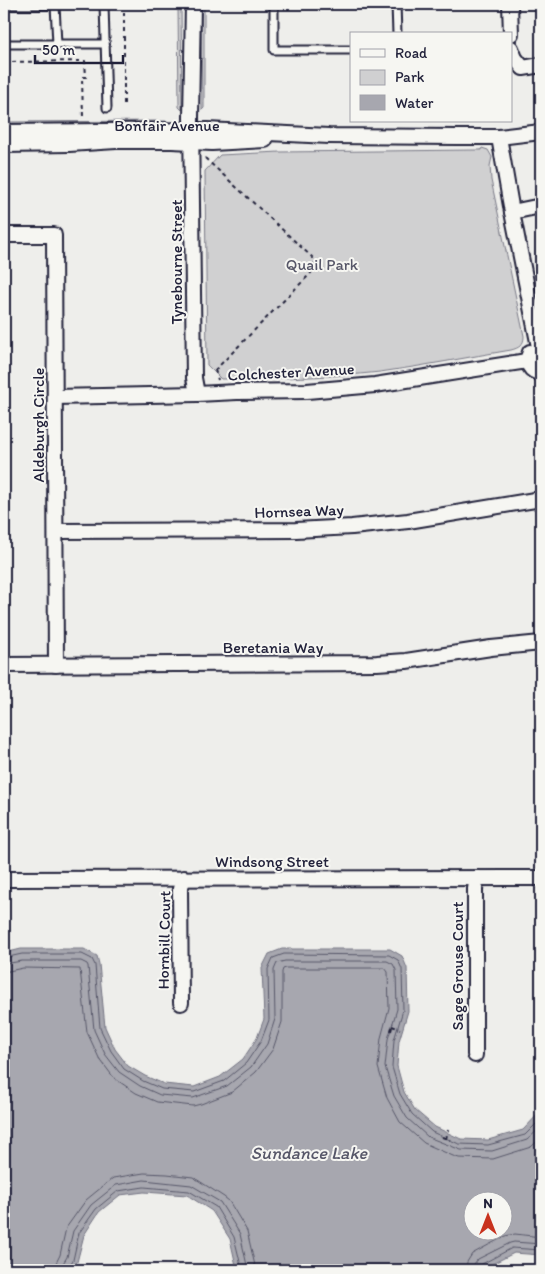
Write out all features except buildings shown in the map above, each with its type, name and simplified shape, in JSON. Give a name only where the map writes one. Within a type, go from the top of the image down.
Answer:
[{"type":"street","name":"Tynebourne Street","points":[[192,4],[194,378],[197,394]]},
{"type":"street","points":[[510,4],[511,32]]},
{"type":"street","points":[[512,50],[523,68],[541,65]]},
{"type":"street","name":"Bonfair Avenue","points":[[4,132],[192,136],[499,137],[541,132]]},
{"type":"street","name":"Bonfair Avenue","points":[[4,145],[172,141],[192,136]]},
{"type":"street","points":[[499,137],[512,212],[540,347],[532,350],[527,361],[531,369],[541,373]]},
{"type":"street","points":[[512,212],[541,206]]},
{"type":"street","name":"Aldeburgh Circle","points":[[4,235],[54,235],[56,665]]},
{"type":"street","name":"Colchester Avenue","points":[[55,397],[307,391],[375,385],[527,361]]},
{"type":"street","name":"Hornsea Way","points":[[56,531],[296,530],[352,527],[408,521],[541,499]]},
{"type":"street","name":"Beretania Way","points":[[4,665],[377,664],[541,643]]},
{"type":"street","name":"Hornbill Court","points":[[181,1002],[180,889],[184,878]]},
{"type":"street","name":"Sage Grouse Court","points":[[475,1056],[475,889],[477,878]]},
{"type":"street","name":"Windsong Street","points":[[4,879],[541,878]]},
{"type":"lane","points":[[104,4],[107,108]]},
{"type":"lane","points":[[274,4],[274,50],[350,50]]},
{"type":"lane","points":[[396,4],[397,32]]},
{"type":"lane","points":[[4,5],[55,5],[57,44]]},
{"type":"lane","points":[[4,44],[105,44]]},
{"type":"path","points":[[124,4],[124,106]]},
{"type":"path","points":[[4,62],[85,61],[86,77],[82,77],[83,121]]},
{"type":"path","points":[[203,156],[313,258],[314,264],[311,273],[215,370]]},
{"type":"path","points":[[210,369],[215,370]]},
{"type":"path","points":[[215,370],[219,383]]},
{"type":"path","points":[[391,1031],[393,1025],[400,1029]]},
{"type":"path","points":[[446,1139],[448,1130]]},
{"type":"path","points":[[442,1138],[450,1140]]},
{"type":"green space","points":[[178,4],[181,4],[182,110],[179,107]]},
{"type":"green space","points":[[201,4],[204,4],[204,108],[202,110]]},
{"type":"green space","points":[[166,121],[167,124],[4,125],[4,122]]},
{"type":"green space","name":"Quail Park","points":[[482,148],[488,150],[492,157],[490,166],[491,180],[524,336],[520,346],[511,350],[413,367],[340,375],[221,379],[207,365],[205,171],[220,155],[280,152],[481,150]]},
{"type":"water","name":"Sundance Lake","points":[[21,949],[84,949],[97,956],[105,1027],[115,1049],[128,1066],[145,1076],[164,1084],[194,1087],[220,1077],[243,1059],[257,1038],[264,1019],[262,968],[269,954],[282,949],[390,949],[402,956],[407,968],[408,1011],[399,1041],[397,1066],[404,1092],[415,1110],[435,1127],[461,1139],[488,1140],[523,1130],[541,1111],[541,1255],[514,1253],[480,1270],[237,1270],[230,1239],[212,1211],[187,1195],[144,1192],[120,1195],[99,1212],[84,1235],[77,1262],[72,1270],[4,1270],[5,953]]}]
